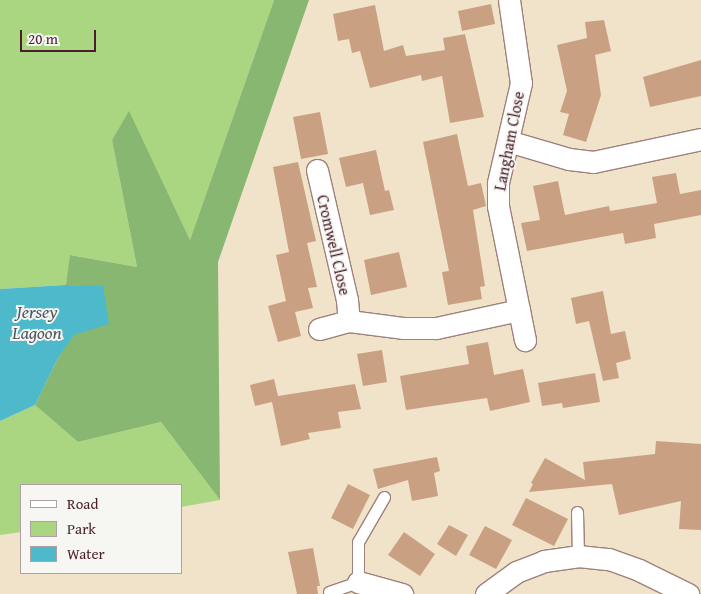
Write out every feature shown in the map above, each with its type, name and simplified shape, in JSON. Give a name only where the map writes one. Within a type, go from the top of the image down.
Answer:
[{"type":"street","name":"Langham Close","points":[[509,0],[521,83],[498,183],[498,206],[525,340]]},
{"type":"street","points":[[508,141],[569,160],[593,162],[701,139]]},
{"type":"street","name":"Cromwell Close","points":[[317,170],[347,300],[349,321]]},
{"type":"street","points":[[318,329],[349,321],[403,328],[436,328],[519,310]]},
{"type":"street","points":[[486,594],[509,576],[534,565],[578,556],[609,559],[639,570],[688,594]]},
{"type":"street","points":[[358,582],[402,594]]},
{"type":"lane","points":[[329,592],[358,582],[358,542],[384,497]]},
{"type":"lane","points":[[577,512],[578,556]]},
{"type":"green space","points":[[0,0],[274,0],[190,240],[129,112],[112,140],[137,267],[71,255],[66,285],[0,289]]},
{"type":"green space","points":[[274,0],[309,0],[218,262],[220,500],[161,422],[78,442],[35,405],[58,358],[103,287],[66,285],[70,255],[137,267],[112,140],[129,111],[190,240]]},
{"type":"green space","points":[[35,405],[78,442],[161,422],[220,500],[182,507],[182,484],[20,484],[20,532],[0,535],[0,421]]},
{"type":"water","name":"Jersey Lagoon","points":[[66,285],[103,286],[109,324],[74,335],[58,358],[35,405],[0,421],[0,289]]},
{"type":"building","points":[[491,4],[495,24],[462,31],[458,11]]},
{"type":"building","points":[[375,5],[384,51],[403,45],[406,56],[445,50],[443,38],[465,34],[484,117],[450,123],[442,76],[422,81],[421,75],[370,88],[360,51],[352,53],[349,39],[338,41],[333,14]]},
{"type":"building","points":[[604,20],[611,51],[595,55],[601,95],[586,142],[563,135],[569,114],[560,112],[567,91],[557,45],[587,38],[585,22]]},
{"type":"building","points":[[701,60],[701,96],[650,107],[643,77]]},
{"type":"building","points":[[320,112],[328,154],[301,159],[293,117]]},
{"type":"building","points":[[457,134],[468,186],[481,183],[486,206],[473,210],[485,286],[480,287],[482,299],[448,305],[442,272],[449,271],[423,142]]},
{"type":"building","points":[[376,150],[385,191],[389,190],[394,210],[370,215],[363,183],[346,187],[339,158]]},
{"type":"building","points":[[298,162],[316,241],[307,243],[317,287],[308,288],[313,308],[295,312],[301,336],[278,342],[268,306],[286,301],[276,255],[289,252],[273,167]]},
{"type":"building","points":[[676,173],[680,194],[701,190],[701,215],[654,224],[656,238],[625,244],[623,233],[527,251],[521,223],[540,220],[533,186],[558,181],[565,215],[609,206],[610,211],[657,203],[652,177]]},
{"type":"building","points":[[399,252],[407,287],[371,295],[364,260]]},
{"type":"building","points":[[603,291],[611,334],[625,331],[631,359],[616,363],[619,378],[603,381],[589,321],[576,324],[571,298]]},
{"type":"building","points":[[488,342],[494,375],[523,369],[530,402],[490,411],[487,398],[406,410],[400,376],[469,364],[466,346]]},
{"type":"building","points":[[382,350],[387,382],[363,386],[357,354]]},
{"type":"building","points":[[595,373],[600,402],[563,408],[562,403],[542,406],[538,383]]},
{"type":"building","points":[[274,379],[278,396],[355,384],[361,409],[338,412],[341,428],[308,433],[310,439],[281,446],[272,402],[255,406],[250,385]]},
{"type":"building","points":[[656,441],[701,444],[701,530],[679,529],[681,501],[619,515],[612,484],[529,492],[533,484],[531,483],[545,458],[585,480],[583,462],[655,454]]},
{"type":"building","points":[[437,457],[440,471],[434,473],[438,496],[412,501],[408,480],[378,489],[373,469]]},
{"type":"building","points":[[348,484],[370,495],[353,529],[331,518]]},
{"type":"building","points":[[526,498],[568,519],[554,546],[512,525]]},
{"type":"building","points":[[449,525],[468,535],[456,556],[437,544]]},
{"type":"building","points":[[485,526],[512,540],[496,569],[469,555]]},
{"type":"building","points":[[404,532],[435,554],[420,576],[388,555]]},
{"type":"building","points":[[313,548],[320,586],[317,586],[318,594],[297,594],[288,552]]}]
